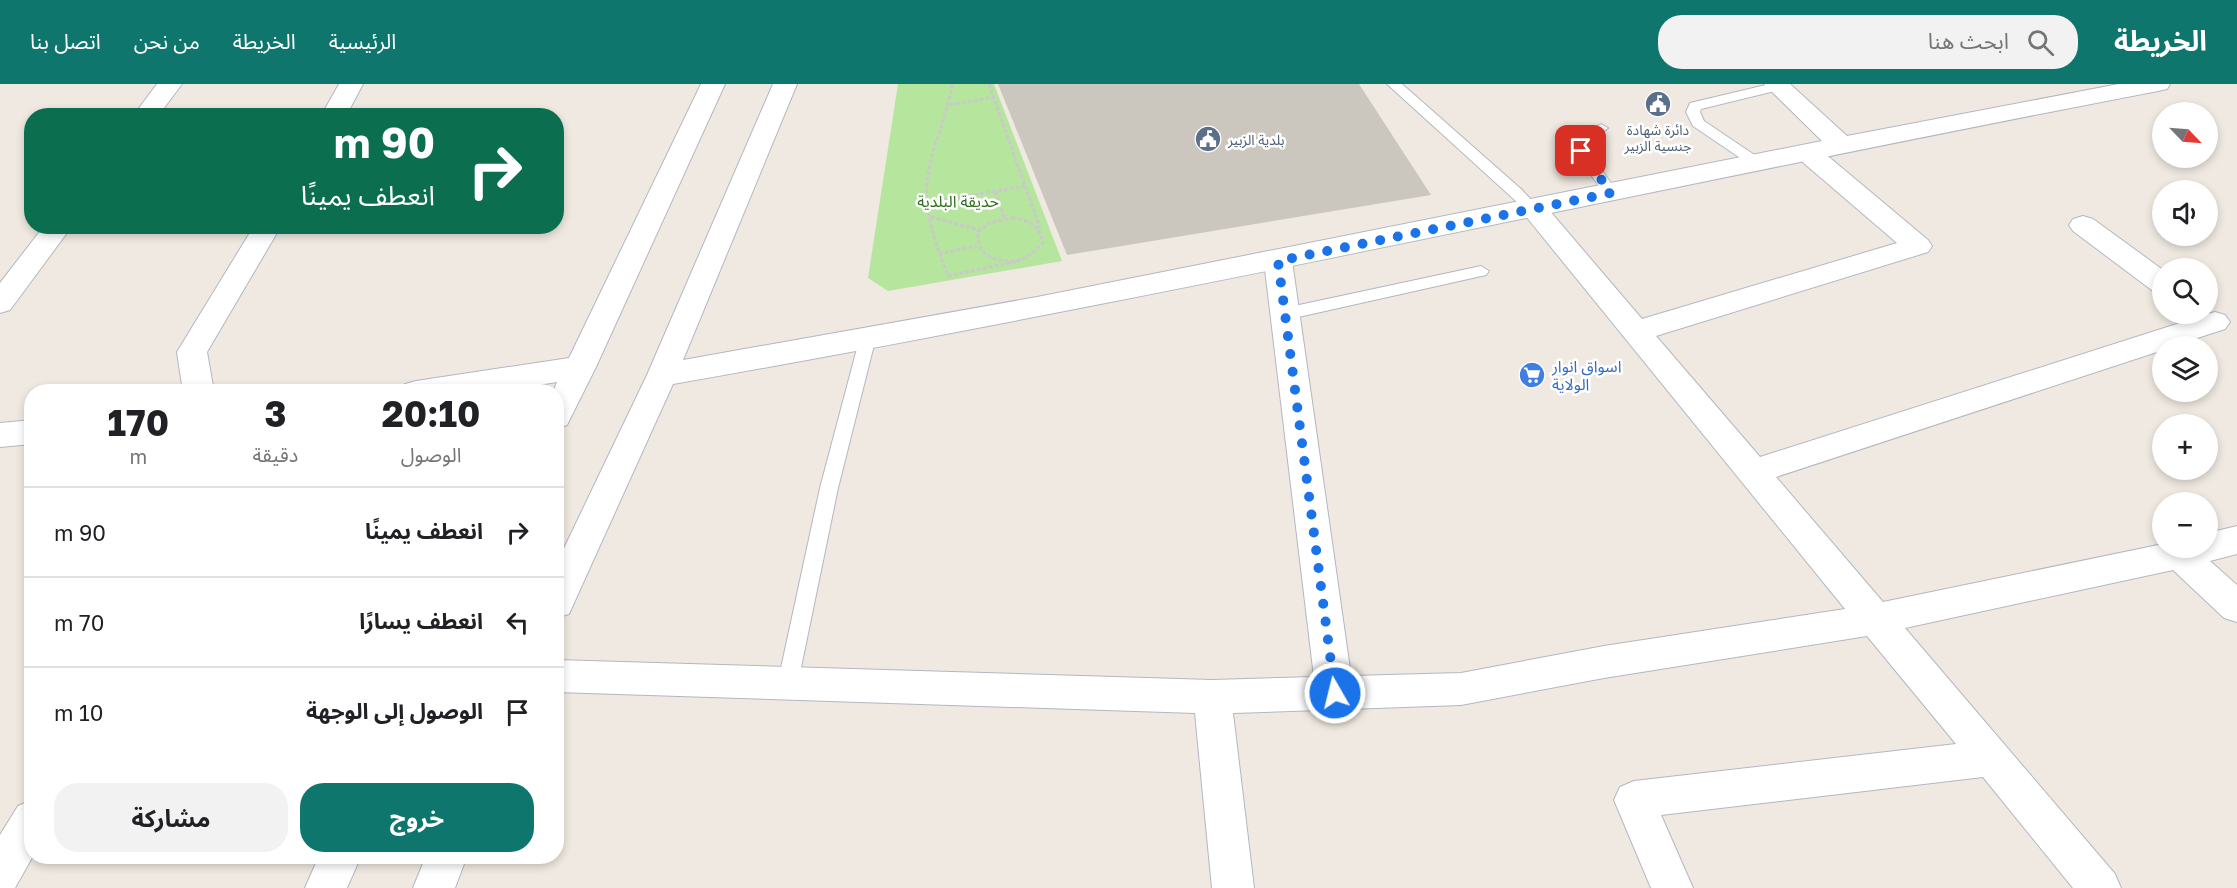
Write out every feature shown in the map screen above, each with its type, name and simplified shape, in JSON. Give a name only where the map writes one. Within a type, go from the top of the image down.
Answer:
[{"type":"street","points":[[151,108],[170,84]]},
{"type":"street","points":[[338,108],[351,84]]},
{"type":"street","points":[[564,401],[713,84]]},
{"type":"street","points":[[564,586],[662,375],[785,84]]},
{"type":"street","points":[[662,375],[867,341],[2158,84]]},
{"type":"street","points":[[1777,85],[1843,147]]},
{"type":"street","points":[[1636,331],[1918,246],[1808,153]]},
{"type":"street","points":[[1533,208],[2100,888]]},
{"type":"street","points":[[2083,225],[2152,276]]},
{"type":"street","points":[[0,303],[53,234]]},
{"type":"street","points":[[198,384],[192,351],[263,234]]},
{"type":"street","points":[[1278,261],[1335,693]]},
{"type":"street","points":[[1753,472],[2219,325]]},
{"type":"street","points":[[469,384],[581,367]]},
{"type":"street","points":[[0,435],[24,433]]},
{"type":"street","points":[[2218,545],[2237,540]]},
{"type":"street","points":[[564,676],[1212,697],[1461,689],[1604,662],[1876,619],[2162,558]]},
{"type":"street","points":[[2204,558],[2237,607]]},
{"type":"street","points":[[1212,697],[1233,888]]},
{"type":"street","points":[[1672,888],[1634,800],[1991,758]]},
{"type":"street","points":[[0,874],[24,833]]},
{"type":"street","points":[[326,888],[337,864]]},
{"type":"street","points":[[434,888],[444,864]]},
{"type":"lane","points":[[1394,84],[1455,140],[1496,172],[1533,208]]},
{"type":"lane","points":[[1757,163],[1698,123],[1693,112],[1695,106],[1777,85]]},
{"type":"lane","points":[[1601,128],[1583,140],[1581,151],[1611,193]]},
{"type":"lane","points":[[1285,314],[1481,271]]},
{"type":"lane","points":[[788,682],[829,488],[867,341]]},
{"type":"path","points":[[952,84],[950,105],[927,181],[927,202],[934,239],[948,276],[1019,261],[1034,254],[1043,243],[1041,231],[989,84]]},
{"type":"path","points":[[950,105],[993,98]]},
{"type":"path","points":[[927,202],[1025,186]]},
{"type":"path","points":[[995,191],[1004,218]]},
{"type":"path","points":[[931,217],[980,230]]},
{"type":"path","points":[[1019,261],[1001,262],[985,256],[976,246],[975,238],[980,230],[988,223],[1004,218],[1024,219],[1035,224],[1041,231]]},
{"type":"path","points":[[939,254],[976,246]]},
{"type":"green space","name":"حديقة البلدية","points":[[898,84],[994,84],[1062,261],[888,291],[868,278]]},
{"type":"building","name":"بلدية الزبير","points":[[998,84],[1359,84],[1431,195],[1067,255]]},
{"type":"place","name":"دائرة شهادة جنسية الزبير","points":[[1658,104]]},
{"type":"place","name":"بلدية الزبير","points":[[1208,139]]},
{"type":"place","name":"اسواق انوار الولاية","points":[[1532,375]]},
{"type":"route","points":[[1335,693],[1278,261],[1611,193],[1581,151]]}]
